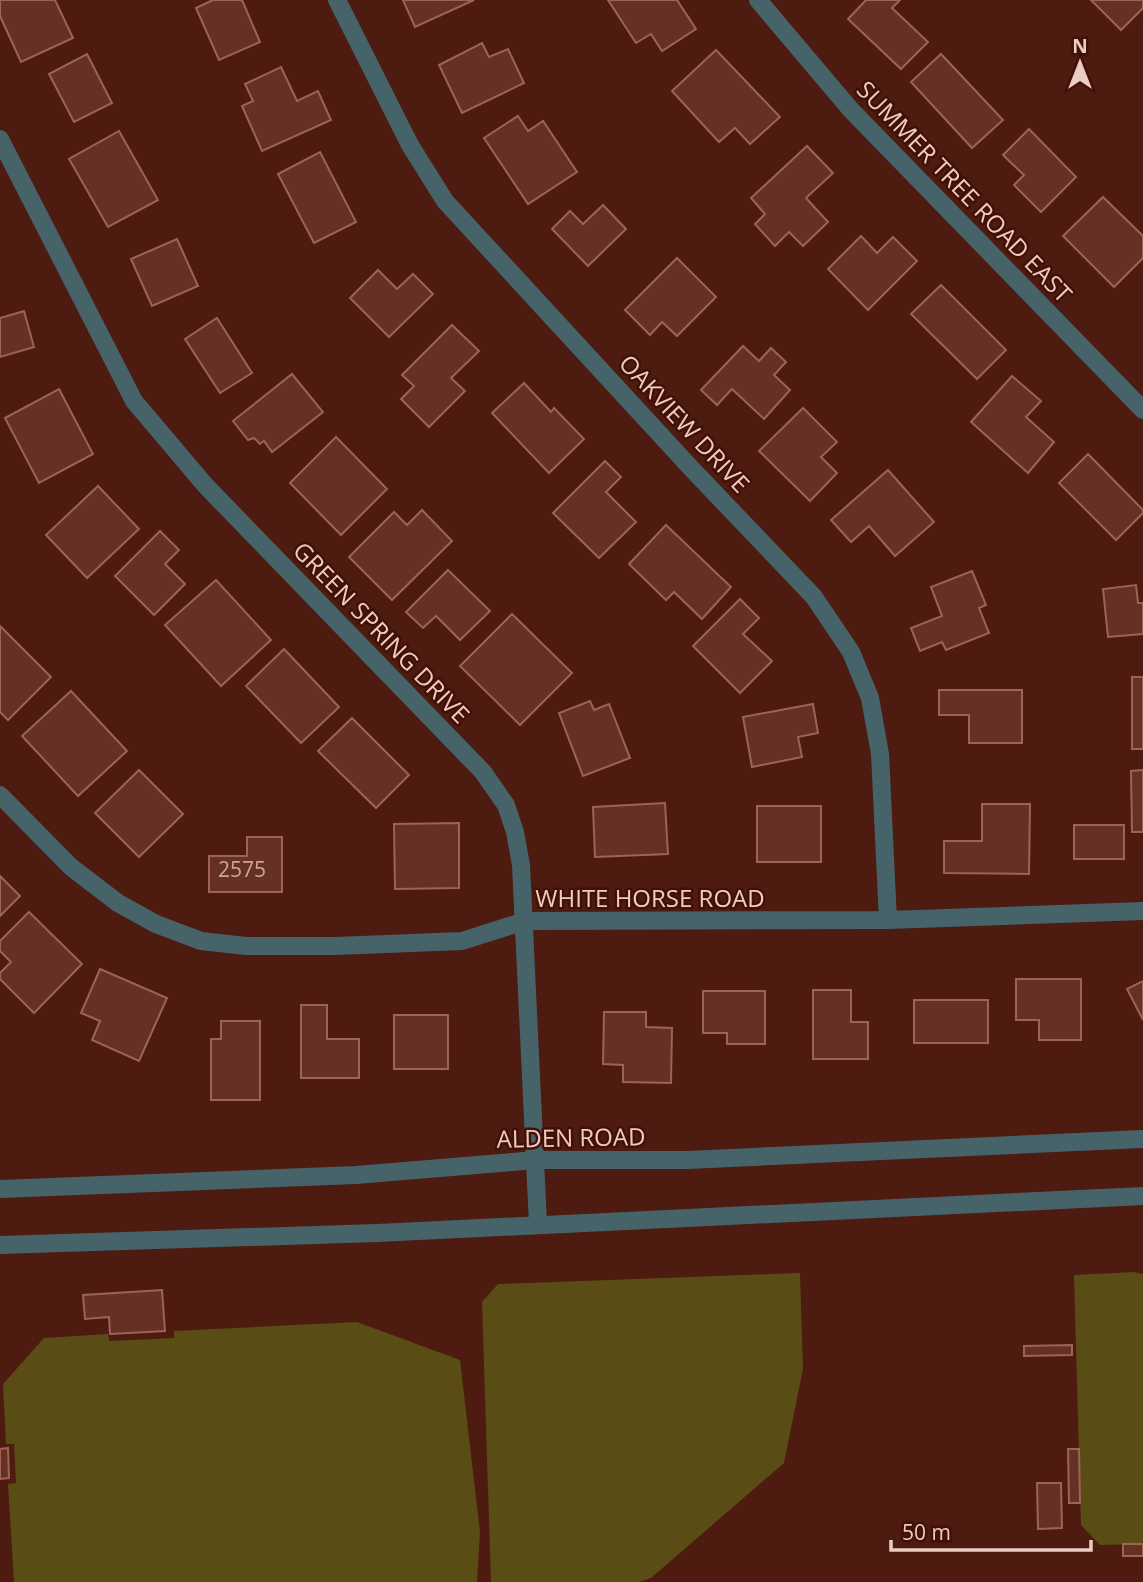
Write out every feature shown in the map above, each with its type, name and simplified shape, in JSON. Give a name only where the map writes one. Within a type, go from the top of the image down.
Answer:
[{"type":"street","name":"OAKVIEW DRIVE","points":[[337,0],[410,145],[445,201],[814,597],[851,652],[870,698],[880,754],[888,920]]},
{"type":"street","name":"SUMMER TREE ROAD EAST","points":[[758,0],[851,110],[1143,410]]},
{"type":"street","name":"GREEN SPRING DRIVE","points":[[0,139],[134,401],[205,485],[484,772],[506,806],[521,865],[538,1224]]},
{"type":"street","name":"WHITE HORSE ROAD","points":[[0,795],[71,867],[118,904],[156,924],[201,941],[246,946],[462,941],[525,921],[888,920],[1143,911]]},
{"type":"street","name":"ALDEN ROAD","points":[[0,1189],[356,1175],[536,1160],[688,1160],[1143,1139]]},
{"type":"street","points":[[0,1245],[377,1233],[1143,1196]]},
{"type":"shaded area","points":[[1134,1272],[1143,1274],[1143,1544],[1100,1545],[1081,1525],[1074,1275]]},
{"type":"shaded area","points":[[800,1273],[803,1369],[784,1463],[651,1578],[639,1582],[491,1582],[482,1302],[498,1284]]},
{"type":"shaded area","points":[[357,1322],[460,1360],[480,1532],[477,1582],[14,1582],[8,1484],[16,1483],[14,1444],[6,1444],[3,1384],[44,1338],[108,1334],[109,1341],[174,1338],[174,1331]]},
{"type":"building","points":[[0,0],[55,0],[73,38],[21,62],[0,16]]},
{"type":"building","points":[[213,0],[242,0],[260,42],[219,60],[196,8]]},
{"type":"building","points":[[403,0],[474,0],[415,27]]},
{"type":"building","points":[[608,0],[677,0],[696,29],[662,51],[651,34],[636,43]]},
{"type":"building","points":[[866,0],[900,0],[892,8],[928,42],[901,69],[848,19]]},
{"type":"building","points":[[1091,0],[1143,0],[1143,8],[1121,30]]},
{"type":"building","points":[[482,43],[489,57],[508,49],[524,83],[462,113],[439,65]]},
{"type":"building","points":[[716,50],[780,117],[750,144],[735,128],[719,142],[672,91]]},
{"type":"building","points":[[87,54],[112,103],[74,122],[49,74]]},
{"type":"building","points":[[941,54],[1003,120],[972,148],[911,82]]},
{"type":"building","points":[[281,67],[297,101],[318,91],[331,120],[262,151],[242,106],[253,101],[245,84]]},
{"type":"building","points":[[518,116],[528,131],[543,121],[577,172],[528,204],[484,138]]},
{"type":"building","points":[[1029,129],[1076,177],[1041,212],[1014,185],[1024,175],[1003,155]]},
{"type":"building","points":[[119,131],[158,200],[108,227],[69,159]]},
{"type":"building","points":[[807,146],[833,173],[806,198],[828,222],[803,246],[789,232],[775,246],[755,224],[765,214],[751,198]]},
{"type":"building","points":[[320,152],[356,222],[314,243],[278,174]]},
{"type":"building","points":[[1103,197],[1143,236],[1143,258],[1114,287],[1063,236]]},
{"type":"building","points":[[603,205],[626,229],[588,266],[552,229],[570,211],[583,224]]},
{"type":"building","points":[[861,236],[877,253],[893,237],[917,261],[868,310],[828,269]]},
{"type":"building","points":[[177,239],[198,286],[152,306],[131,259]]},
{"type":"building","points":[[677,258],[716,297],[677,336],[662,322],[650,335],[625,310]]},
{"type":"building","points":[[378,270],[397,289],[413,274],[433,294],[389,337],[350,298]]},
{"type":"building","points":[[941,285],[1006,350],[977,379],[911,314]]},
{"type":"building","points":[[24,311],[34,347],[0,357],[0,318]]},
{"type":"building","points":[[217,318],[252,373],[220,393],[185,339]]},
{"type":"building","points":[[452,325],[479,351],[451,378],[465,391],[429,427],[401,399],[414,386],[402,375]]},
{"type":"building","points":[[743,346],[759,361],[771,348],[786,362],[774,375],[790,390],[764,419],[732,389],[717,405],[701,390]]},
{"type":"building","points":[[292,374],[323,412],[272,452],[264,441],[260,444],[254,438],[248,440],[233,421]]},
{"type":"building","points":[[1012,376],[1041,401],[1026,417],[1054,442],[1028,473],[971,422]]},
{"type":"building","points":[[524,383],[551,412],[554,408],[584,439],[549,473],[492,413]]},
{"type":"building","points":[[59,389],[93,454],[39,483],[5,418]]},
{"type":"building","points":[[803,408],[837,442],[821,457],[837,473],[810,501],[759,451]]},
{"type":"building","points":[[336,437],[387,489],[341,535],[290,483]]},
{"type":"building","points":[[1088,454],[1143,510],[1116,540],[1059,483]]},
{"type":"building","points":[[605,461],[621,477],[606,492],[636,522],[599,558],[553,513]]},
{"type":"building","points":[[888,470],[934,522],[895,556],[869,526],[851,542],[831,520]]},
{"type":"building","points":[[98,486],[139,529],[87,578],[46,535]]},
{"type":"building","points":[[422,510],[452,541],[392,600],[349,557],[394,512],[407,525]]},
{"type":"building","points":[[666,525],[731,587],[702,619],[674,592],[666,600],[629,564]]},
{"type":"building","points":[[160,531],[179,550],[165,564],[185,584],[154,615],[115,576]]},
{"type":"building","points":[[448,570],[490,611],[460,640],[436,616],[423,628],[406,612]]},
{"type":"building","points":[[972,571],[986,605],[979,608],[989,633],[946,650],[942,642],[920,651],[911,628],[942,616],[931,587]]},
{"type":"building","points":[[216,580],[271,640],[221,686],[165,625]]},
{"type":"building","points":[[1136,585],[1138,603],[1143,603],[1143,634],[1108,637],[1103,589]]},
{"type":"building","points":[[740,599],[759,618],[743,634],[772,661],[740,693],[693,646]]},
{"type":"building","points":[[512,614],[572,673],[520,725],[460,666]]},
{"type":"building","points":[[0,626],[51,677],[8,720],[0,712]]},
{"type":"building","points":[[284,649],[339,707],[301,743],[246,686]]},
{"type":"building","points":[[1132,677],[1143,677],[1143,749],[1132,749]]},
{"type":"building","points":[[939,690],[1022,690],[1022,743],[969,743],[969,715],[939,715]]},
{"type":"building","points":[[71,691],[127,751],[78,796],[22,736]]},
{"type":"building","points":[[590,701],[594,710],[609,704],[630,758],[583,776],[559,713]]},
{"type":"building","points":[[813,704],[818,733],[798,737],[802,757],[752,767],[743,717]]},
{"type":"building","points":[[352,718],[409,775],[376,808],[318,751]]},
{"type":"building","points":[[139,770],[183,814],[139,857],[95,813]]},
{"type":"building","points":[[1143,770],[1143,832],[1132,832],[1131,771]]},
{"type":"building","points":[[665,803],[668,854],[595,857],[593,807]]},
{"type":"building","points":[[982,804],[1030,804],[1029,874],[944,873],[944,841],[982,841]]},
{"type":"building","points":[[757,806],[821,806],[821,862],[757,862]]},
{"type":"building","points":[[459,823],[459,888],[395,889],[394,824]]},
{"type":"building","points":[[1074,825],[1124,825],[1124,859],[1074,859]]},
{"type":"building","points":[[247,837],[282,837],[282,892],[209,892],[209,856],[247,856]]},
{"type":"building","points":[[0,876],[20,896],[0,916]]},
{"type":"building","points":[[29,912],[82,964],[34,1013],[0,979],[0,973],[11,962],[0,951],[0,941]]},
{"type":"building","points":[[100,969],[167,998],[139,1061],[92,1040],[100,1021],[81,1013]]},
{"type":"building","points":[[1016,979],[1081,979],[1081,1040],[1039,1040],[1039,1020],[1016,1020]]},
{"type":"building","points":[[1143,981],[1143,1020],[1127,989]]},
{"type":"building","points":[[813,990],[851,990],[851,1022],[868,1022],[868,1059],[813,1059]]},
{"type":"building","points":[[703,991],[765,991],[765,1044],[727,1044],[727,1033],[703,1033]]},
{"type":"building","points":[[914,1000],[988,1000],[988,1043],[914,1043]]},
{"type":"building","points":[[301,1005],[327,1005],[327,1039],[359,1039],[359,1078],[301,1078]]},
{"type":"building","points":[[604,1012],[646,1012],[646,1027],[672,1028],[671,1083],[623,1082],[623,1065],[603,1064]]},
{"type":"building","points":[[394,1015],[448,1015],[448,1069],[394,1069]]},
{"type":"building","points":[[221,1021],[260,1021],[260,1100],[211,1100],[211,1039],[221,1039]]},
{"type":"building","points":[[162,1290],[165,1331],[110,1334],[109,1317],[85,1319],[83,1295]]},
{"type":"building","points":[[1072,1345],[1072,1355],[1024,1356],[1024,1346]]},
{"type":"building","points":[[8,1448],[9,1478],[0,1479],[0,1449]]},
{"type":"building","points":[[1068,1449],[1079,1449],[1080,1503],[1069,1503]]},
{"type":"building","points":[[1037,1483],[1061,1483],[1062,1528],[1038,1529]]},
{"type":"building","points":[[1123,1544],[1143,1544],[1143,1556],[1123,1556]]}]
